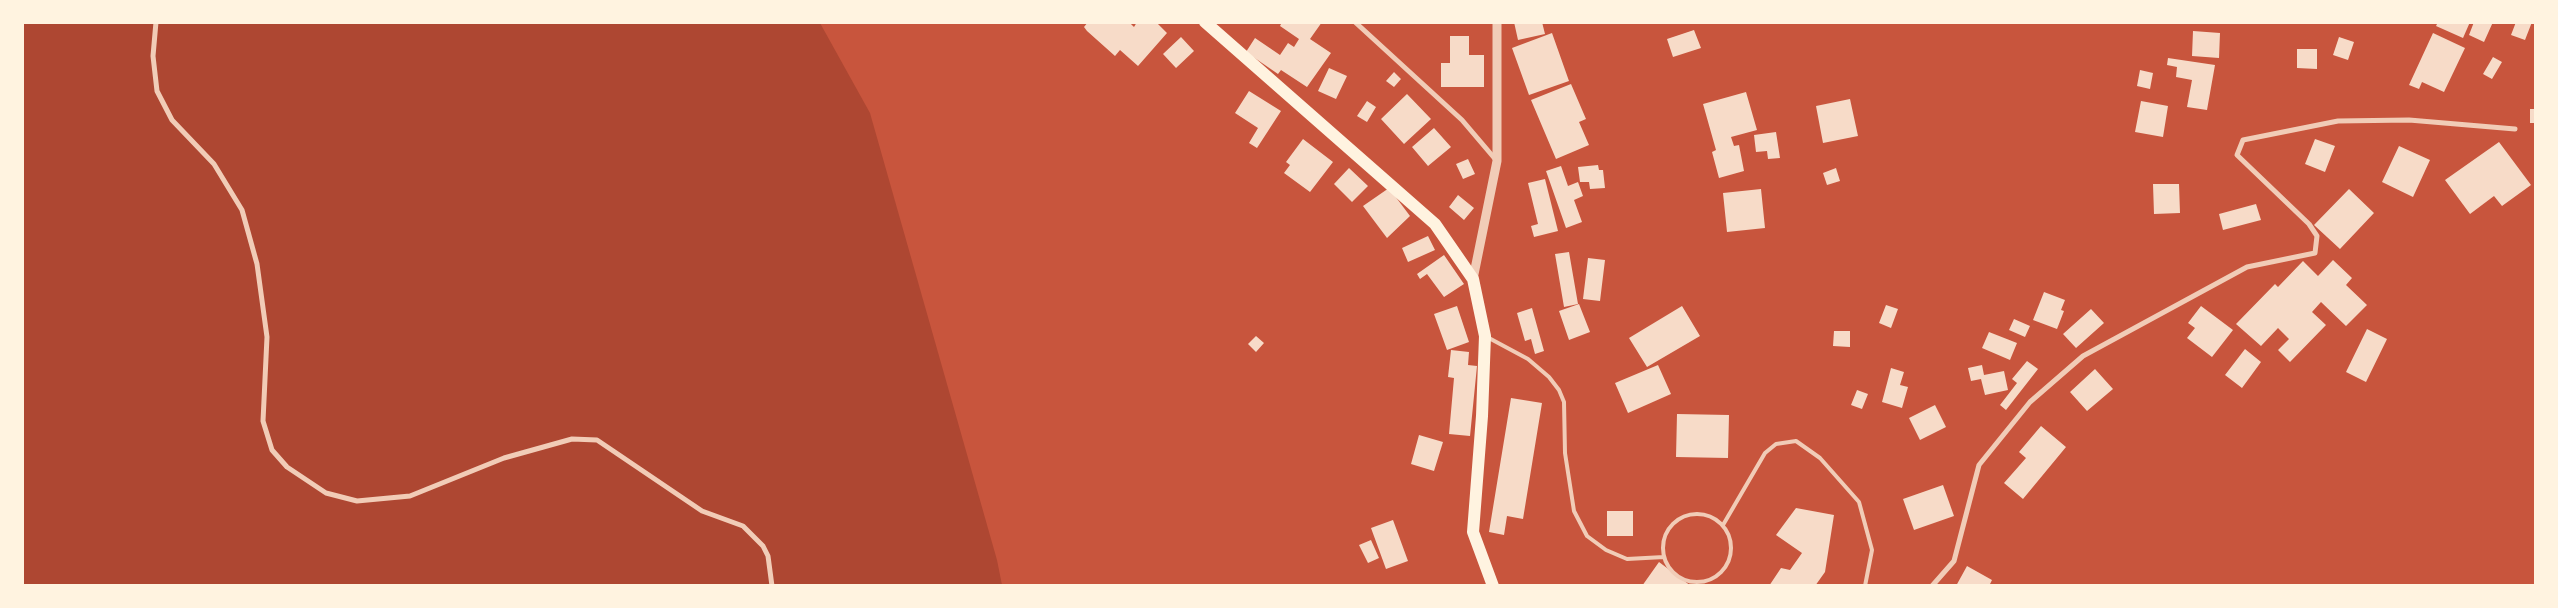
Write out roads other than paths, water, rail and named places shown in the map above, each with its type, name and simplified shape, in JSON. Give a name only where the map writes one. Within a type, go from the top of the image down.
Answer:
[{"type":"main road","points":[[1205,22],[1434,224],[1473,279],[1485,336],[1482,416],[1473,532],[1493,586]]},
{"type":"street","points":[[156,22],[153,56],[157,91],[172,120],[214,164],[242,210],[257,264],[267,337],[263,421],[272,450],[287,467],[326,493],[357,501],[410,496],[504,458],[572,438],[597,440],[702,511],[743,526],[763,546],[768,556],[772,586]]},
{"type":"street","points":[[1355,22],[1462,120],[1497,161]]},
{"type":"street","points":[[1473,279],[1497,161],[1496,22]]},
{"type":"street","points":[[1932,586],[1954,561],[1979,465],[2030,402],[2083,356],[2247,267],[2315,253],[2317,236],[2309,224],[2237,155],[2243,140],[2338,121],[2409,120],[2515,129]]},
{"type":"lane","points":[[1485,336],[1528,358],[1560,390],[1564,402],[1565,452],[1574,511],[1587,536],[1606,550],[1627,558],[1664,556]]},
{"type":"lane","points":[[1723,525],[1765,453],[1776,444],[1796,441],[1820,458],[1859,502],[1872,550],[1865,586]]},
{"type":"lane","points":[[1704,514],[1723,525],[1730,535],[1732,546],[1730,558],[1725,568],[1716,576],[1706,581],[1694,582],[1682,579],[1673,572],[1664,556],[1663,542],[1667,531],[1674,522],[1683,516],[1704,514]]}]
